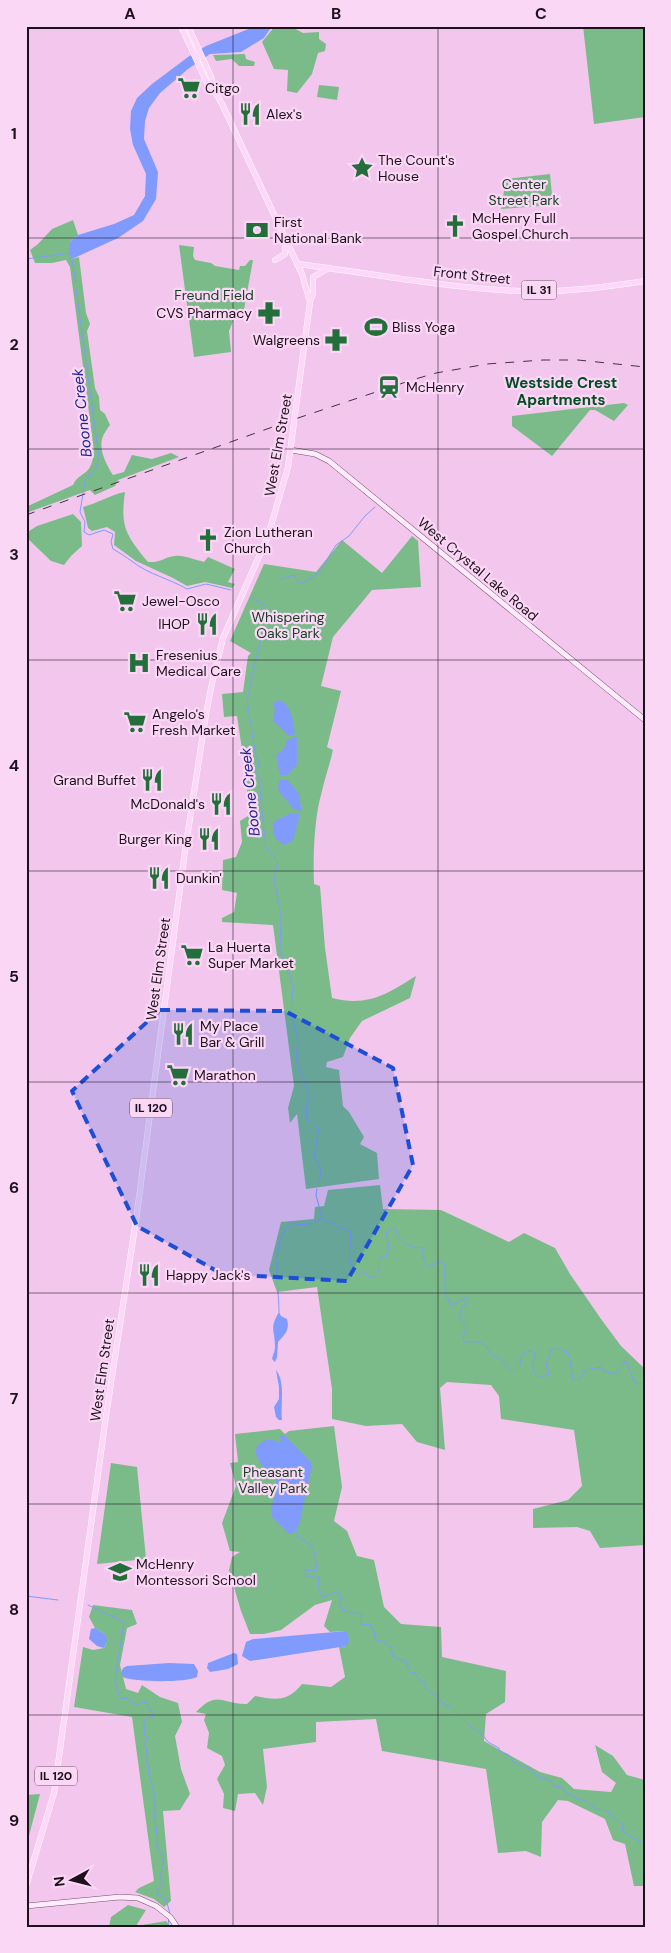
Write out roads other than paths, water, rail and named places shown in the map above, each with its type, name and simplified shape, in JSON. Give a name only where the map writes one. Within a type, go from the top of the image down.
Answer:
[{"type":"main road","name":"West Elm Street","points":[[181,26],[193,45]]},
{"type":"main road","name":"West Elm Street","points":[[26,1886],[51,1804],[55,1784],[106,1416],[136,1220],[185,851],[212,683],[224,638],[274,518],[283,490],[291,450],[310,302],[307,287],[298,264],[211,84],[207,83],[188,26]]},
{"type":"main road","points":[[275,260],[285,254],[286,240]]},
{"type":"main road","name":"Front Street","points":[[298,264],[433,283],[520,291],[582,289],[645,281]]},
{"type":"main road","points":[[310,302],[313,294],[313,277],[329,268]]},
{"type":"street","name":"West Crystal Lake Road","points":[[291,450],[315,454],[329,461],[645,720]]},
{"type":"street","points":[[26,1906],[120,1897],[138,1898],[156,1906],[170,1917],[177,1927]]},
{"type":"water","points":[[256,26],[272,26],[264,38],[241,52],[210,54],[188,69],[160,93],[149,108],[145,121],[144,139],[158,172],[156,199],[143,221],[118,238],[72,259],[69,254],[70,242],[78,235],[114,224],[134,215],[145,196],[146,174],[133,145],[130,129],[131,111],[137,98],[152,84],[206,46]]},
{"type":"water","points":[[280,700],[289,710],[295,734],[289,736],[273,721],[275,711],[273,703]]},
{"type":"water","points":[[297,738],[297,764],[288,775],[280,775],[276,755],[284,749],[287,740]]},
{"type":"water","points":[[286,779],[298,792],[302,811],[293,809],[278,789],[280,780]]},
{"type":"water","points":[[291,813],[300,814],[293,840],[285,845],[274,836],[273,822]]},
{"type":"water","points":[[279,1312],[281,1316],[287,1319],[288,1326],[285,1334],[278,1342],[275,1362],[272,1359],[275,1350],[273,1326]]},
{"type":"water","points":[[276,1370],[282,1387],[282,1420],[276,1417],[274,1407],[279,1399]]},
{"type":"water","points":[[280,1435],[284,1435],[311,1462],[312,1466],[299,1525],[293,1533],[289,1534],[272,1517],[271,1507],[277,1490],[276,1479],[261,1463],[256,1453],[256,1448],[264,1441],[270,1439],[281,1443]]},
{"type":"water","points":[[95,1628],[106,1635],[107,1641],[104,1648],[97,1646],[89,1639],[91,1629]]},
{"type":"water","points":[[346,1631],[349,1638],[347,1646],[250,1661],[242,1656],[246,1642],[253,1639]]},
{"type":"water","points":[[234,1653],[237,1654],[238,1664],[228,1669],[210,1672],[207,1668],[208,1663]]},
{"type":"water","points":[[169,1663],[194,1664],[198,1671],[197,1677],[171,1681],[148,1681],[129,1679],[123,1677],[121,1673],[123,1668],[127,1666]]},
{"type":"waterway","points":[[26,259],[70,253]]},
{"type":"waterway","name":"Boone Creek","points":[[72,260],[76,283]]},
{"type":"waterway","name":"Boone Creek","points":[[76,289],[99,456],[96,468],[85,481],[80,512],[85,522],[84,532],[89,535],[104,530],[113,534],[111,542],[113,549],[145,570],[187,589],[206,584],[231,590]]},
{"type":"waterway","points":[[279,580],[294,575],[298,582],[304,582],[316,575],[336,545],[349,536],[375,507]]},
{"type":"waterway","name":"Boone Creek","points":[[252,599],[264,604],[264,621],[247,700],[256,757],[259,763],[257,772],[260,780],[266,848],[278,861],[274,879],[281,915],[280,951],[293,985],[291,1012],[298,1039],[296,1060],[310,1097],[306,1107],[307,1119],[319,1129],[314,1155],[321,1170],[319,1183]]},
{"type":"waterway","name":"Boone Creek","points":[[317,1189],[316,1195],[322,1218],[338,1227],[350,1230],[350,1259],[354,1270],[359,1274],[363,1271],[373,1278],[379,1270],[380,1257],[386,1257],[389,1247],[386,1232],[395,1228],[405,1244],[423,1248],[426,1264],[430,1266],[440,1261],[445,1264],[445,1292],[451,1305],[466,1298],[466,1305],[462,1306],[459,1317],[468,1327],[463,1336],[464,1342],[482,1343],[493,1356],[500,1358],[508,1369],[516,1370],[520,1366],[522,1354],[529,1351],[536,1353],[533,1369],[539,1378],[549,1374],[546,1365],[551,1349],[564,1350],[569,1355],[573,1380],[580,1379],[585,1370],[602,1367],[603,1371],[615,1374],[626,1361],[635,1383],[645,1384]]},
{"type":"waterway","points":[[279,1312],[277,1264],[280,1240],[285,1230],[292,1223],[307,1224],[322,1218]]},
{"type":"waterway","points":[[296,1529],[299,1538],[313,1546],[317,1568],[314,1571],[305,1570],[306,1577],[319,1577],[318,1588],[323,1597],[337,1591],[341,1595],[339,1606],[342,1607],[342,1610],[361,1613],[363,1625],[370,1624],[375,1633],[376,1640],[382,1641],[391,1647],[393,1656],[406,1661],[410,1672],[415,1673],[421,1682],[425,1682],[425,1687],[428,1691],[434,1693],[467,1724],[482,1734],[488,1742],[499,1748],[499,1751],[509,1755],[513,1762],[530,1769],[539,1778],[550,1780],[554,1786],[562,1787],[565,1792],[584,1800],[596,1809],[605,1810],[622,1824],[623,1832],[645,1844]]},
{"type":"waterway","points":[[26,1596],[58,1600]]},
{"type":"waterway","points":[[88,1605],[124,1622],[115,1680],[120,1698],[128,1699],[136,1705],[143,1702],[147,1703],[153,1716],[144,1721],[144,1734],[148,1738],[144,1744],[147,1749],[146,1755],[148,1758],[146,1763],[149,1767],[148,1771],[155,1795],[153,1798],[156,1807],[154,1812],[158,1841],[156,1845],[164,1857],[161,1871],[163,1885],[157,1890],[159,1896],[166,1899],[170,1914]]},
{"type":"waterway","points":[[169,1918],[169,1927]]},
{"type":"railway","points":[[26,515],[295,419],[436,373],[487,364],[543,360],[578,360],[645,367]]},
{"type":"place","name":"Citgo","points":[[189,88]]},
{"type":"place","name":"Alex's","points":[[250,114]]},
{"type":"place","name":"The Count's House","points":[[362,168]]},
{"type":"place","name":"McHenry Full Gospel Church","points":[[455,226]]},
{"type":"place","name":"First National Bank","points":[[257,230]]},
{"type":"place","name":"CVS Pharmacy","points":[[269,313]]},
{"type":"place","name":"Bliss Yoga","points":[[376,327]]},
{"type":"place","name":"Walgreens","points":[[336,340]]},
{"type":"place","name":"McHenry","points":[[389,387]]},
{"type":"place","name":"Zion Lutheran Church","points":[[208,540]]},
{"type":"place","name":"Jewel-Osco","points":[[125,601]]},
{"type":"place","name":"IHOP","points":[[207,624]]},
{"type":"place","name":"Fresenius Medical Care","points":[[139,663]]},
{"type":"place","name":"Angelo's Fresh Market","points":[[135,722]]},
{"type":"place","name":"Grand Buffet","points":[[152,780]]},
{"type":"place","name":"McDonald's","points":[[221,804]]},
{"type":"place","name":"Burger King","points":[[209,839]]},
{"type":"place","name":"Dunkin'","points":[[159,878]]},
{"type":"place","name":"La Huerta Super Market","points":[[192,955]]},
{"type":"place","name":"My Place Bar & Grill","points":[[183,1034]]},
{"type":"place","name":"Marathon","points":[[178,1075]]},
{"type":"place","name":"Happy Jack's","points":[[149,1275]]},
{"type":"place","name":"McHenry Montessori School","points":[[120,1572]]},
{"type":"district","name":"Westside Crest Apartments","points":[[561,392]]},
{"type":"park label","name":"Center Street Park","points":[[524,192]]},
{"type":"park label","name":"Freund Field","points":[[214,295]]},
{"type":"park label","name":"Whispering Oaks Park","points":[[288,626]]},
{"type":"park label","name":"Pheasant Valley Park","points":[[273,1480]]}]
